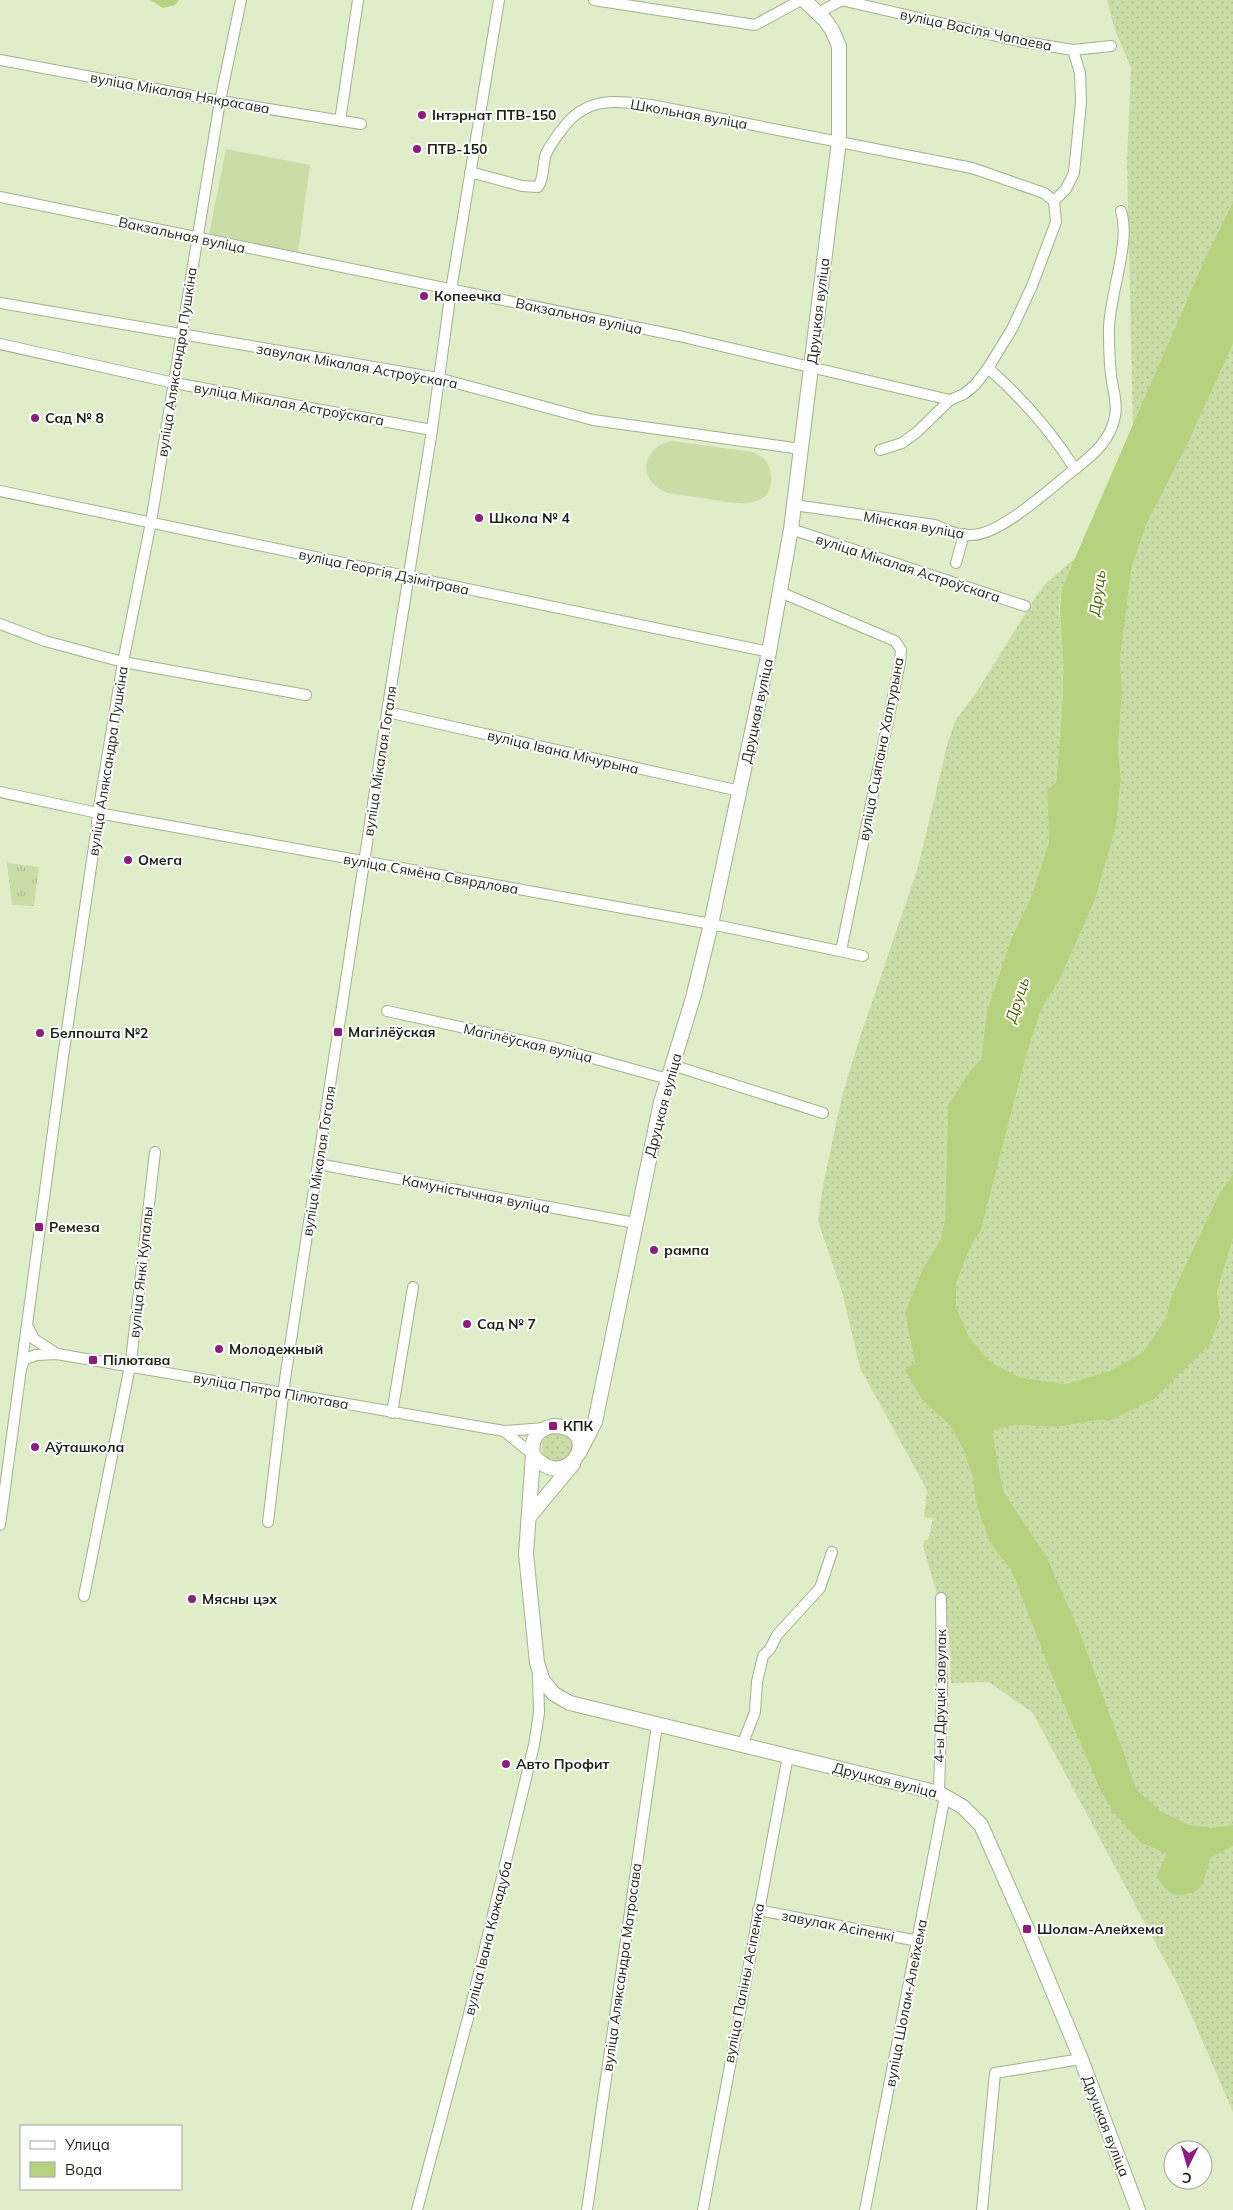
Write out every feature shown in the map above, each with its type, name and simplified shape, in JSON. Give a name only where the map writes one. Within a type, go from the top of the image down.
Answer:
[{"type":"main road","name":"Друцкая вуліца","points":[[529,1517],[577,1457],[595,1422],[661,1102],[693,998],[711,924],[780,592],[791,529],[812,366],[838,141],[839,46],[832,30],[818,13],[802,0]]},
{"type":"main road","points":[[545,1428],[595,1422]]},
{"type":"main road","points":[[533,1455],[539,1462],[553,1468],[562,1468],[577,1457],[579,1440],[576,1434],[563,1426]]},
{"type":"main road","name":"Друцкая вуліца","points":[[545,1428],[538,1432],[533,1440],[526,1554],[540,1676],[547,1686],[554,1694],[570,1703],[942,1795],[963,1807],[981,1825],[1028,1928],[1081,2059],[1138,2210]]},
{"type":"street","name":"вуліца Аляксандра Пушкіна","points":[[0,1525],[75,966],[98,813],[123,662],[151,522],[220,101],[241,0]]},
{"type":"street","points":[[340,120],[358,0]]},
{"type":"street","name":"вуліца Мікалая Гогаля","points":[[268,1522],[283,1393],[432,430],[450,290],[500,0]]},
{"type":"street","points":[[594,0],[755,25],[802,0]]},
{"type":"street","name":"вуліца Васіля Чапаева","points":[[818,13],[841,0],[957,28],[1073,50],[1111,46]]},
{"type":"street","points":[[1054,201],[1070,183],[1074,173],[1077,150],[1081,102],[1080,73],[1073,50]]},
{"type":"street","name":"вуліца Мікалая Някрасава","points":[[0,60],[220,101],[361,124]]},
{"type":"street","name":"Школьная вуліца","points":[[470,172],[522,186],[538,187],[543,181],[545,156],[570,118],[587,107],[604,102],[651,105],[838,141]]},
{"type":"street","points":[[838,141],[972,168],[1044,193],[1054,201],[1056,222],[1032,286],[1012,329],[988,368],[975,385],[964,394],[950,400],[931,420],[902,442],[880,450]]},
{"type":"street","name":"Вакзальная вуліца","points":[[0,197],[670,334],[950,400]]},
{"type":"street","name":"Мінская вуліца","points":[[794,505],[935,525],[972,535],[998,527],[1099,449],[1108,434],[1115,416],[1115,392],[1110,373],[1110,327],[1114,286],[1124,237],[1124,220],[1121,211]]},
{"type":"street","name":"завулак Мікалая Астроўскага","points":[[0,303],[438,378],[594,420],[801,448]]},
{"type":"street","name":"вуліца Мікалая Астроўскага","points":[[0,344],[174,383],[432,430]]},
{"type":"street","points":[[988,368],[1007,385],[1048,430],[1075,469]]},
{"type":"street","name":"вуліца Георгія Дзімітрава","points":[[0,492],[768,652]]},
{"type":"street","name":"вуліца Мікалая Астроўскага","points":[[791,529],[1025,606]]},
{"type":"street","points":[[956,563],[964,534]]},
{"type":"street","name":"вуліца Сцяпана Халтурына","points":[[780,592],[895,641],[901,650],[841,951]]},
{"type":"street","points":[[0,624],[45,641],[123,662],[306,695]]},
{"type":"street","name":"вуліца Івана Мічурына","points":[[387,712],[740,791]]},
{"type":"street","name":"вуліца Сямёна Свярдлова","points":[[0,792],[98,813],[711,924],[863,956]]},
{"type":"street","name":"Магілёўская вуліца","points":[[387,1011],[670,1072],[823,1113]]},
{"type":"street","name":"вуліца Янкі Купалы","points":[[84,1596],[129,1366],[154,1152]]},
{"type":"street","name":"Камуністычная вуліца","points":[[318,1164],[635,1223]]},
{"type":"street","points":[[392,1413],[412,1287]]},
{"type":"street","points":[[28,1326],[34,1339],[57,1354]]},
{"type":"street","name":"вуліца Пятра Пілютава","points":[[19,1374],[25,1359],[36,1355],[57,1354],[504,1432],[545,1428]]},
{"type":"street","name":"вуліца Пятра Пілютава","points":[[504,1432],[533,1455]]},
{"type":"street","points":[[742,1745],[755,1712],[757,1682],[763,1656],[770,1649],[777,1635],[820,1588],[832,1552]]},
{"type":"street","name":"4-ы Друцкі завулак","points":[[941,1598],[942,1795]]},
{"type":"street","name":"вуліца Івана Кажадуба","points":[[417,2210],[468,2018],[534,1745],[539,1713],[538,1663]]},
{"type":"street","name":"вуліца Аляксандра Матросава","points":[[587,2210],[657,1725]]},
{"type":"street","name":"вуліца Паліны Асіпенка","points":[[703,2210],[788,1756]]},
{"type":"street","name":"вуліца Шолам-Алейхема","points":[[865,2210],[918,1941],[942,1795]]},
{"type":"street","name":"завулак Асіпенкі","points":[[758,1910],[918,1941]]},
{"type":"street","points":[[982,2210],[995,2073],[1081,2059]]},
{"type":"green space","points":[[1107,0],[1233,0],[1233,202],[1207,254],[1133,425],[1127,161],[1131,68],[1115,30]]},
{"type":"green space","points":[[226,149],[310,165],[298,252],[209,235]]},
{"type":"green space","points":[[1233,344],[1233,1174],[1219,1194],[1172,1294],[1166,1318],[1143,1352],[1110,1371],[1066,1384],[1019,1377],[989,1361],[968,1335],[956,1307],[956,1283],[970,1248],[981,1230],[1026,1056],[1042,1008],[1059,981],[1095,900],[1116,827],[1121,779],[1118,748],[1122,692],[1120,659],[1132,566],[1146,525],[1188,443]]},
{"type":"green space","points":[[672,441],[757,454],[763,458],[769,467],[771,475],[770,487],[766,495],[750,503],[739,503],[667,493],[657,487],[651,480],[647,473],[646,465],[648,457],[654,450]]},
{"type":"green space","points":[[1075,558],[1062,588],[1059,606],[1063,657],[1062,718],[1056,782],[1047,790],[1049,842],[1032,895],[1012,937],[987,1010],[981,1059],[969,1072],[948,1105],[945,1220],[940,1240],[922,1270],[905,1313],[915,1363],[992,1431],[1015,1425],[1058,1427],[1098,1420],[1109,1421],[1220,1317],[1217,1292],[1233,1238],[1233,2112],[1180,1989],[1033,1713],[989,1682],[951,1683],[949,1636],[923,1546],[925,1540],[928,1540],[933,1518],[924,1517],[927,1490],[860,1368],[843,1295],[818,1221],[823,1186],[842,1096],[860,1037],[917,871],[948,742],[955,721],[976,693],[1045,584]]},
{"type":"green space","points":[[7,863],[39,867],[34,906],[12,905]]},
{"type":"green space","points":[[557,1432],[568,1436],[572,1447],[568,1458],[557,1462],[546,1458],[542,1447],[546,1436]]},
{"type":"water","points":[[150,0],[179,0],[175,5],[163,8]]},
{"type":"water","name":"Друць","points":[[1233,202],[1233,344],[1188,443],[1146,525],[1132,566],[1120,659],[1122,692],[1118,748],[1121,779],[1116,827],[1095,900],[1059,981],[1042,1008],[1026,1056],[981,1230],[970,1248],[956,1283],[956,1307],[968,1335],[989,1361],[1019,1377],[1066,1384],[1110,1371],[1143,1352],[1166,1318],[1172,1294],[1219,1194],[1233,1174],[1233,1238],[1217,1292],[1220,1317],[1210,1344],[1154,1399],[1109,1421],[1098,1420],[1058,1427],[1015,1425],[992,1431],[1003,1491],[1046,1556],[1079,1630],[1137,1790],[1160,1811],[1189,1825],[1211,1828],[1233,1825],[1233,1846],[1210,1858],[1204,1880],[1198,1889],[1191,1893],[1179,1895],[1166,1889],[1157,1875],[1167,1854],[1140,1842],[1112,1810],[1100,1789],[1055,1683],[1012,1571],[990,1543],[976,1502],[973,1478],[963,1448],[948,1423],[923,1401],[905,1370],[915,1363],[905,1313],[922,1270],[940,1240],[945,1220],[948,1105],[969,1072],[981,1059],[987,1010],[1012,937],[1032,895],[1049,842],[1047,790],[1056,782],[1062,704],[1063,658],[1060,614],[1062,588],[1207,254]]},
{"type":"place","name":"Інтэрнат ПТВ-150","points":[[422,115]]},
{"type":"place","name":"ПТВ-150","points":[[417,149]]},
{"type":"place","name":"Копеечка","points":[[424,296]]},
{"type":"place","name":"Сад № 8","points":[[35,418]]},
{"type":"place","name":"Школа № 4","points":[[479,518]]},
{"type":"place","name":"Омега","points":[[128,860]]},
{"type":"place","name":"Магілёўская","points":[[338,1032]]},
{"type":"place","name":"Белпошта №2","points":[[40,1033]]},
{"type":"place","name":"Ремеза","points":[[39,1227]]},
{"type":"place","name":"рампа","points":[[654,1250]]},
{"type":"place","name":"Сад № 7","points":[[467,1324]]},
{"type":"place","name":"Молодежный","points":[[219,1349]]},
{"type":"place","name":"Пілютава","points":[[93,1360]]},
{"type":"place","name":"КПК","points":[[553,1426]]},
{"type":"place","name":"Аўташкола","points":[[35,1447]]},
{"type":"place","name":"Мясны цэх","points":[[192,1599]]},
{"type":"place","name":"Авто Профит","points":[[506,1764]]},
{"type":"place","name":"Шолам-Алейхема","points":[[1027,1929]]}]
